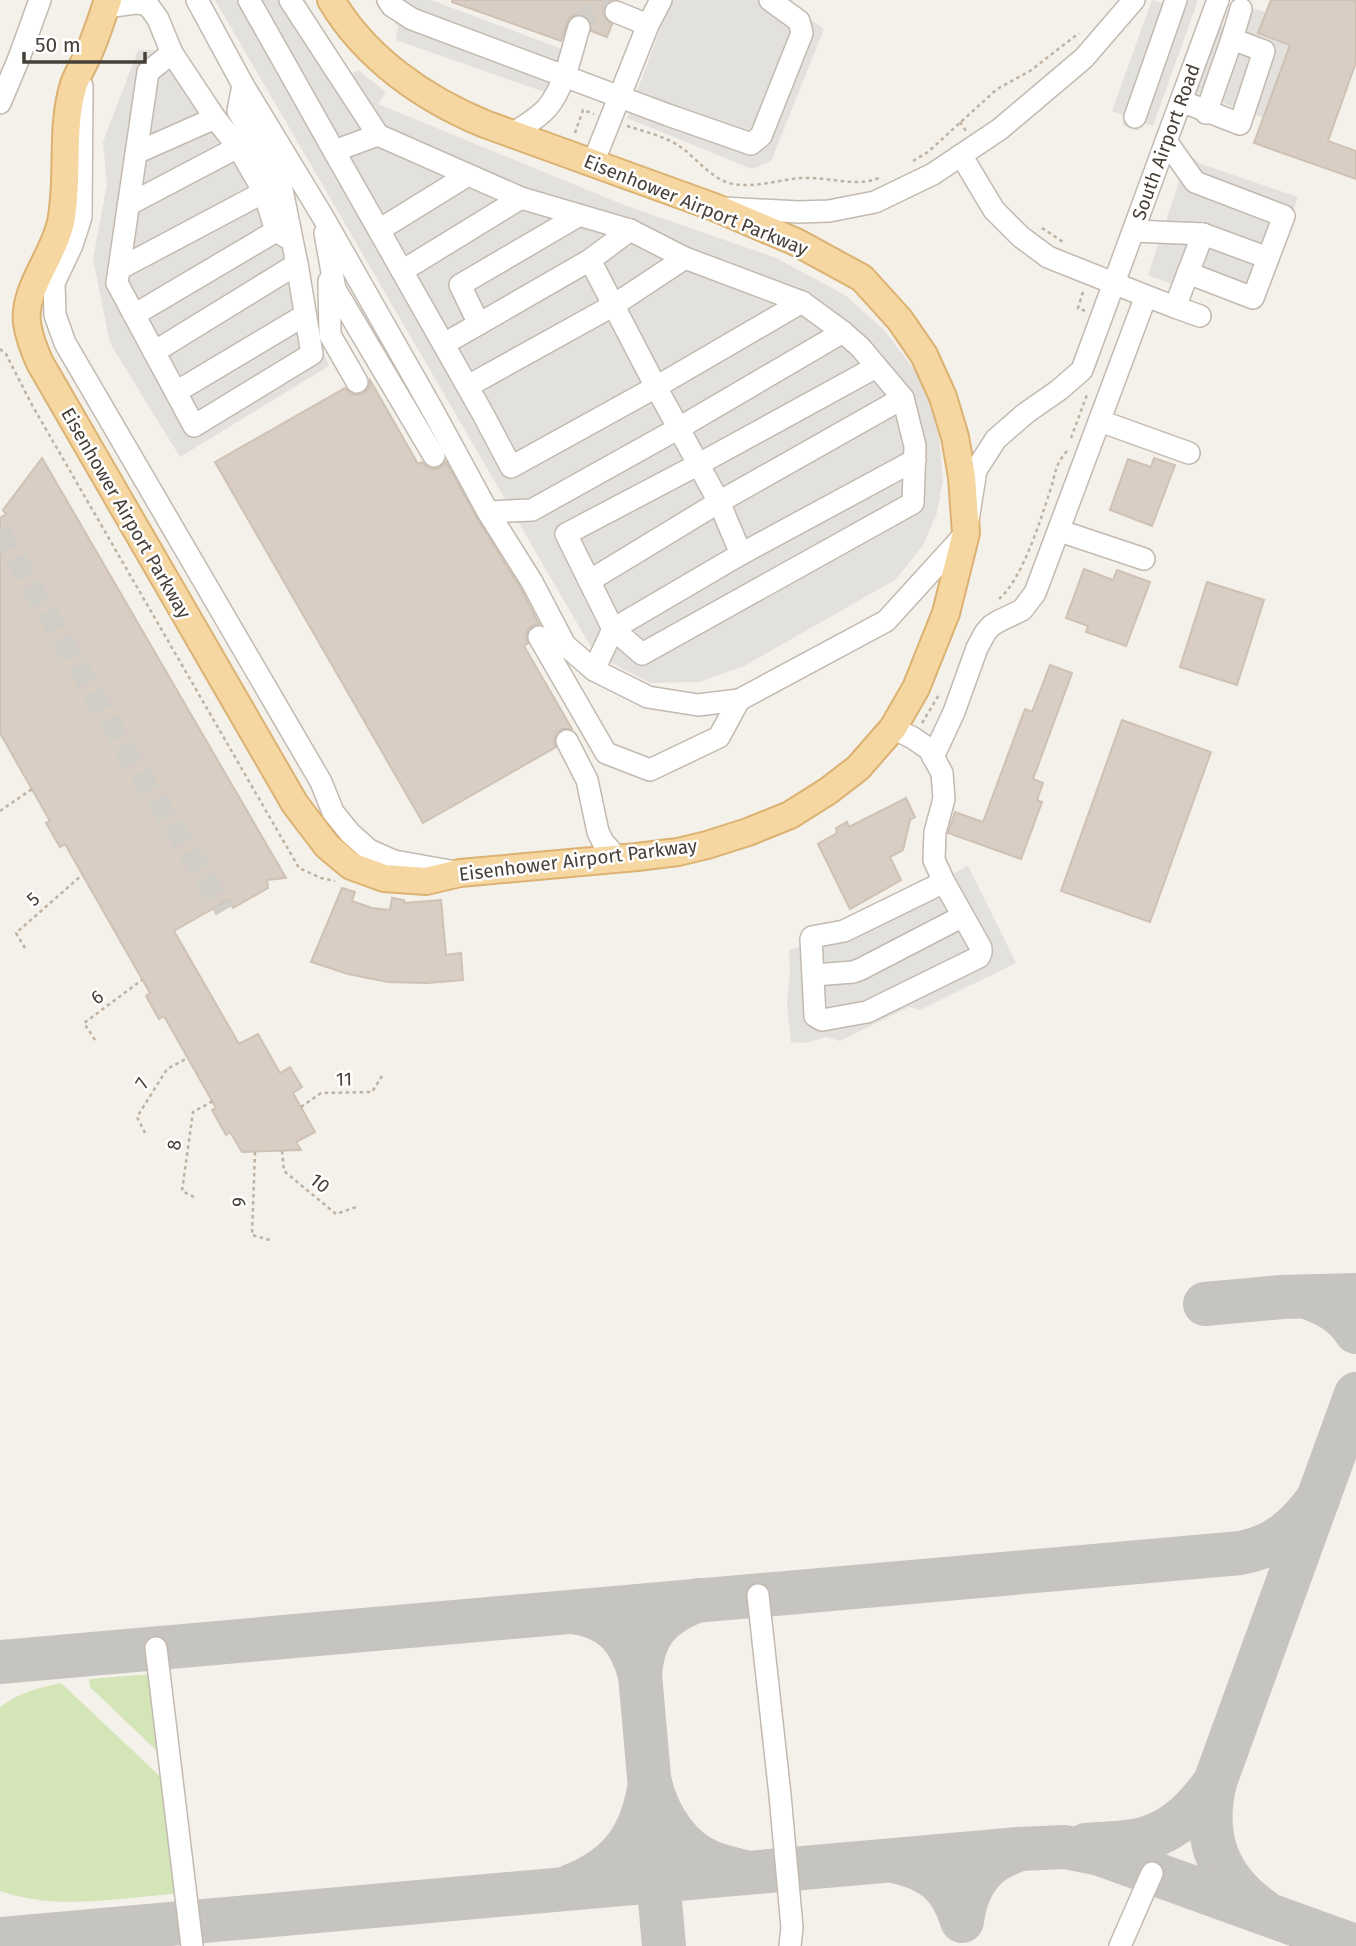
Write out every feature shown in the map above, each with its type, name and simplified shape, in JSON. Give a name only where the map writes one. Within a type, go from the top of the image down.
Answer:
[{"type":"main road","name":"Eisenhower Airport Parkway","points":[[107,3],[74,84],[66,131],[64,204],[49,257],[29,299],[26,320],[30,340],[40,363],[295,804],[327,846],[351,866],[384,878],[426,881],[460,873],[678,852],[748,832],[790,815],[858,768],[893,728],[916,688],[946,613],[966,533],[962,477],[955,436],[938,387],[923,355],[900,320],[862,278],[796,242],[714,207],[452,111],[404,80],[369,49],[339,14],[331,0]]},
{"type":"street","points":[[0,103],[40,0]]},
{"type":"street","points":[[197,0],[243,85],[323,217],[488,512],[532,582],[565,645],[594,670],[648,697],[698,705],[739,699],[886,621],[966,533]]},
{"type":"street","points":[[249,0],[468,386],[511,467],[802,303]]},
{"type":"street","points":[[290,0],[379,135],[521,198],[630,230],[685,258],[802,303],[860,347],[903,398],[915,446],[914,503],[642,654],[613,629],[566,534],[876,367]]},
{"type":"street","points":[[388,0],[392,6],[412,19],[751,144],[761,136],[802,33],[799,21],[770,0]]},
{"type":"street","points":[[593,163],[648,25],[661,0]]},
{"type":"street","points":[[714,207],[829,211],[875,202],[933,174],[1000,129],[1084,58],[1134,0]]},
{"type":"street","points":[[1135,117],[1176,0]]},
{"type":"street","name":"South Airport Road","points":[[966,533],[976,470],[996,439],[1082,370],[1218,0]]},
{"type":"street","points":[[107,3],[148,5],[158,19],[172,53],[237,147],[264,192],[297,264],[313,354],[194,426],[117,284],[148,72],[172,53]]},
{"type":"street","points":[[1206,113],[1231,39],[1238,3]]},
{"type":"street","points":[[616,12],[648,25]]},
{"type":"street","points":[[512,134],[533,120],[554,98],[564,76],[579,27]]},
{"type":"street","points":[[1181,101],[1206,113],[1240,124],[1264,51],[1231,39]]},
{"type":"street","points":[[243,85],[238,111],[280,180],[284,236]]},
{"type":"street","points":[[136,153],[215,118]]},
{"type":"street","points":[[334,151],[379,135]]},
{"type":"street","points":[[1166,141],[1195,182],[1284,216],[1253,298],[1188,274]]},
{"type":"street","points":[[128,205],[237,147]]},
{"type":"street","points":[[961,155],[994,210],[1021,237],[1048,257],[1200,316]]},
{"type":"street","points":[[379,230],[468,175]]},
{"type":"street","points":[[119,270],[264,192]]},
{"type":"street","points":[[402,271],[521,198]]},
{"type":"street","points":[[479,324],[460,285],[578,216]]},
{"type":"street","points":[[323,217],[335,289],[434,456]]},
{"type":"street","points":[[444,344],[590,260],[630,230]]},
{"type":"street","points":[[1134,231],[1203,234],[1268,258]]},
{"type":"street","points":[[1175,307],[1203,234]]},
{"type":"street","points":[[134,315],[284,236]]},
{"type":"street","points":[[328,251],[330,335],[357,382]]},
{"type":"street","points":[[468,386],[614,305],[685,258]]},
{"type":"street","points":[[590,260],[719,502],[741,554]]},
{"type":"street","points":[[154,352],[297,264]]},
{"type":"street","points":[[933,757],[985,634],[991,626],[1022,610],[1031,600],[1060,531],[1146,296]]},
{"type":"street","points":[[176,392],[305,315]]},
{"type":"street","points":[[488,512],[532,510],[843,332]]},
{"type":"street","points":[[589,581],[719,502],[903,398]]},
{"type":"street","points":[[1100,421],[1189,453]]},
{"type":"street","points":[[594,670],[613,629],[741,554],[915,460]]},
{"type":"street","points":[[569,489],[589,522]]},
{"type":"street","points":[[1060,531],[1144,559]]},
{"type":"street","points":[[539,637],[606,753],[650,770],[719,737],[739,699]]},
{"type":"street","points":[[893,728],[929,750],[942,773],[944,799],[935,832],[934,860],[981,948],[981,953],[979,957],[867,1012],[818,1019],[812,937],[844,931],[944,882]]},
{"type":"street","points":[[568,741],[587,780],[598,832],[618,859]]},
{"type":"street","points":[[814,975],[861,969],[963,916]]},
{"type":"street","points":[[758,1595],[792,1927],[790,1946]]},
{"type":"street","points":[[156,1648],[192,1946]]},
{"type":"street","points":[[1120,1946],[1152,1873]]},
{"type":"path","points":[[905,166],[928,152],[997,89],[1030,71],[1072,40],[1086,26]]},
{"type":"path","points":[[567,154],[583,110],[665,139],[682,148],[710,172],[729,182],[758,186],[808,178],[860,182],[884,176]]},
{"type":"path","points":[[0,811],[32,789]]},
{"type":"path","name":"5","points":[[25,948],[16,933],[82,875]]},
{"type":"path","name":"6","points":[[95,1040],[84,1023],[142,980]]},
{"type":"path","name":"7","points":[[145,1133],[137,1118],[167,1069],[188,1058]]},
{"type":"path","name":"11","points":[[301,1107],[321,1093],[372,1092],[382,1076]]},
{"type":"path","name":"8","points":[[194,1197],[182,1191],[193,1112],[213,1101]]},
{"type":"path","name":"10","points":[[282,1151],[284,1171],[335,1214],[359,1206]]},
{"type":"path","name":"9","points":[[255,1152],[252,1235],[270,1240]]},
{"type":"green space","points":[[153,1674],[163,1751],[156,1750],[90,1687],[89,1679]]},
{"type":"green space","points":[[61,1683],[167,1783],[180,1893],[66,1902],[22,1897],[0,1891],[0,1707],[29,1692]]},
{"type":"shaded area","points":[[215,0],[305,0],[350,75],[358,70],[386,92],[378,104],[624,205],[776,258],[845,295],[884,330],[916,372],[929,397],[939,438],[943,479],[937,513],[922,547],[895,580],[744,666],[699,682],[650,683],[595,654]]},
{"type":"shaded area","points":[[375,0],[431,0],[562,49],[547,93],[396,40],[398,26]]},
{"type":"shaded area","points":[[671,0],[784,0],[824,29],[771,161],[752,169],[627,118]]},
{"type":"shaded area","points":[[1152,0],[1164,4],[1166,0],[1198,0],[1153,126],[1141,122],[1138,131],[1122,125],[1126,116],[1112,111]]},
{"type":"shaded area","points":[[1250,8],[1266,12],[1259,33],[1290,45],[1263,118],[1191,91],[1215,29],[1246,18]]},
{"type":"shaded area","points":[[176,38],[276,231],[329,366],[180,457],[110,343],[93,259],[107,184],[103,142],[138,50],[156,50]]},
{"type":"shaded area","points":[[1188,154],[1201,164],[1298,197],[1263,294],[1193,283],[1186,290],[1148,275]]},
{"type":"shaded area","points":[[968,866],[1016,963],[920,1010],[909,1007],[840,1041],[826,1037],[806,1043],[791,1042],[787,1003],[789,950],[820,940]]},
{"type":"building","points":[[452,0],[612,0],[604,6],[603,13],[605,19],[612,24],[607,37],[591,31],[588,17],[575,15],[569,18],[561,41]]},
{"type":"building","points":[[1271,0],[1356,0],[1356,62],[1328,141],[1356,151],[1356,179],[1254,143],[1290,45],[1258,33]]},
{"type":"building","points":[[370,380],[418,464],[422,462],[428,468],[435,469],[446,462],[521,589],[539,624],[528,630],[528,643],[524,646],[572,729],[562,729],[556,733],[556,747],[423,823],[215,462],[345,388],[351,394],[363,394],[369,388]]},
{"type":"building","points":[[42,458],[286,878],[267,880],[268,888],[233,908],[228,900],[174,931],[239,1044],[258,1034],[280,1073],[290,1067],[302,1087],[293,1093],[315,1132],[296,1142],[301,1150],[242,1152],[230,1132],[226,1135],[212,1110],[216,1108],[164,1016],[159,1019],[146,996],[150,993],[65,844],[60,847],[46,823],[50,821],[0,733],[0,518],[6,514],[3,510]]},
{"type":"building","points":[[1154,458],[1175,465],[1152,526],[1110,510],[1128,459],[1151,467]]},
{"type":"building","points":[[1084,569],[1113,580],[1117,570],[1150,582],[1126,646],[1086,632],[1088,626],[1066,618]]},
{"type":"building","points":[[1207,582],[1264,600],[1237,685],[1180,667]]},
{"type":"building","points":[[1050,665],[1072,673],[1033,779],[1043,783],[1037,800],[1042,802],[1021,859],[948,833],[955,812],[983,822],[1025,709],[1032,712]]},
{"type":"building","points":[[1122,720],[1211,752],[1150,922],[1061,891]]},
{"type":"building","points":[[906,798],[915,817],[910,820],[903,850],[890,857],[901,880],[850,909],[818,844],[837,833],[836,828],[847,822],[849,827]]},
{"type":"building","points":[[342,888],[355,892],[352,901],[372,908],[390,910],[392,898],[404,900],[404,903],[441,900],[446,955],[461,953],[463,980],[388,982],[348,974],[311,962]]},
{"type":"taxiway","points":[[1205,1304],[1282,1297],[1356,1295]]},
{"type":"taxiway","points":[[1307,1297],[1335,1310],[1356,1332]]},
{"type":"taxiway","points":[[1215,1782],[1356,1394]]},
{"type":"taxiway","points":[[0,1662],[1241,1553],[1265,1546],[1285,1534],[1318,1499]]},
{"type":"taxiway","points":[[572,1612],[598,1619],[617,1632],[631,1650],[640,1675],[645,1648],[656,1627],[673,1612],[698,1600]]},
{"type":"taxiway","points":[[640,1675],[664,1946]]},
{"type":"taxiway","points":[[1086,1845],[1132,1841],[1158,1834],[1186,1816],[1215,1782],[1211,1820],[1212,1838],[1217,1854],[1234,1884],[1262,1910]]},
{"type":"taxiway","points":[[571,1886],[603,1869],[626,1847],[641,1819],[650,1783],[658,1808],[680,1841],[712,1863],[744,1872]]},
{"type":"taxiway","points":[[0,1939],[1065,1847],[1100,1854],[1355,1946]]},
{"type":"taxiway","points":[[894,1861],[919,1869],[938,1880],[952,1897],[962,1921],[968,1896],[980,1874],[996,1860],[1019,1849]]},
{"type":"tunnel","points":[[579,27],[594,12],[616,12]]},
{"type":"tunnel","points":[[0,531],[131,759],[225,910]]}]
